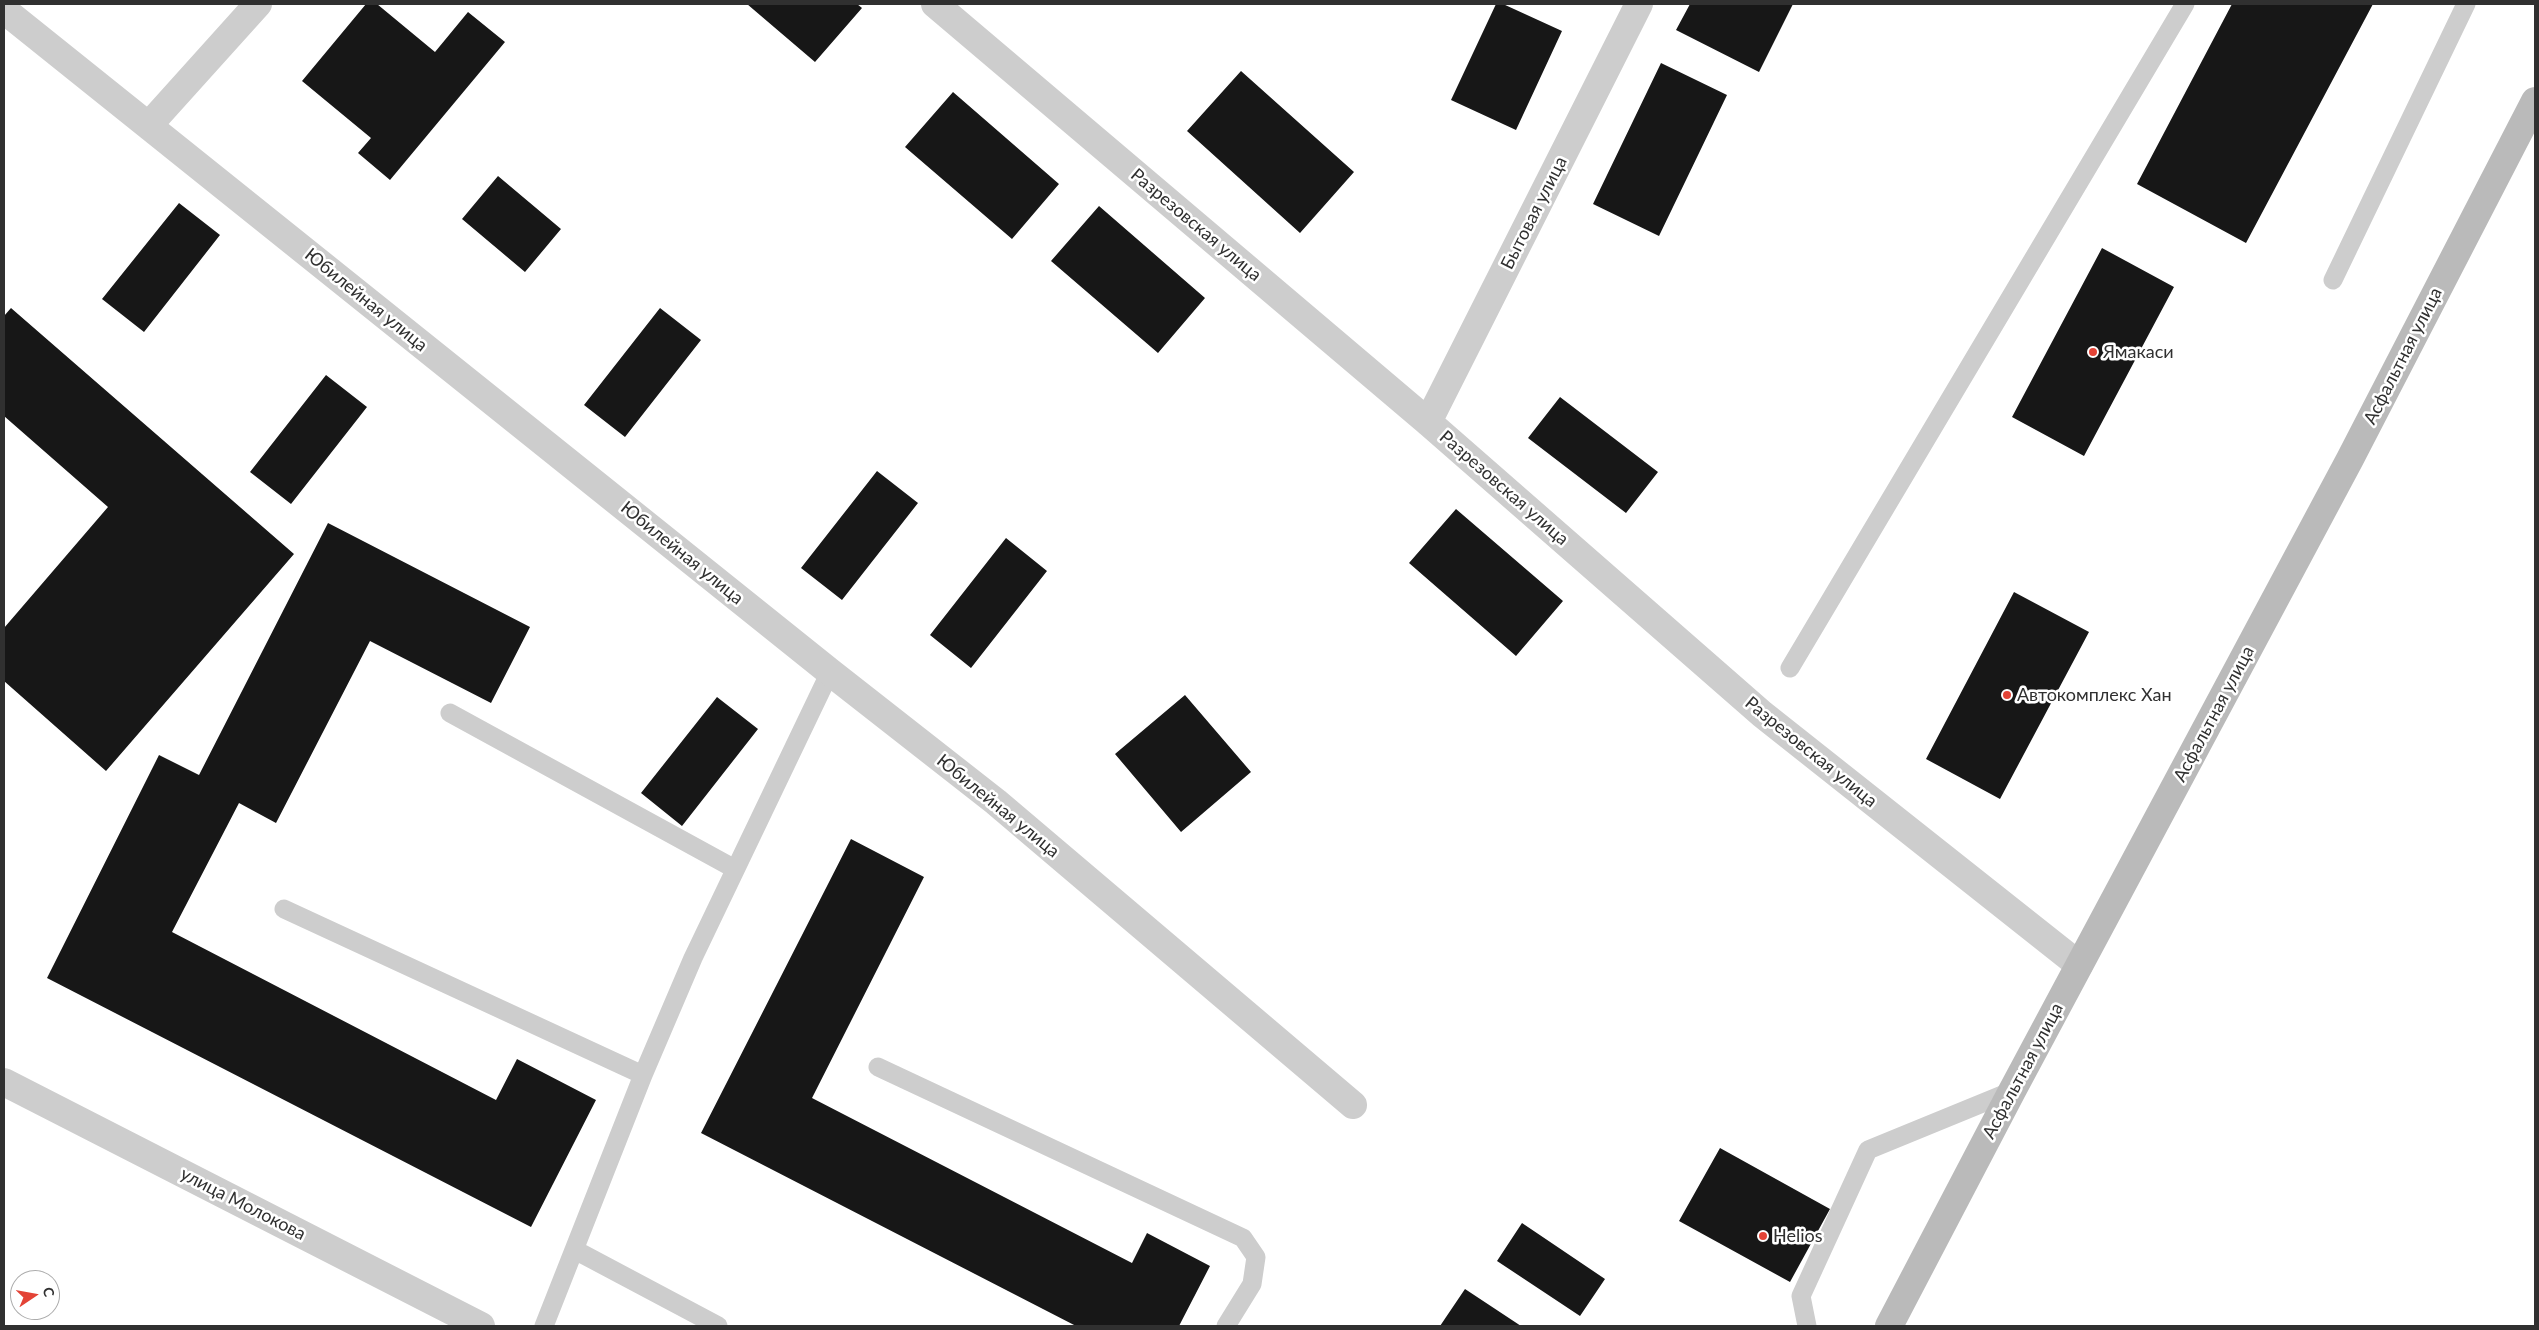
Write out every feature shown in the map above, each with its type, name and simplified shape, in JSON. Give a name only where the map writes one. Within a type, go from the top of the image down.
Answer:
[{"type":"main road","name":"Асфальтная улица","points":[[1889,1326],[2012,1091],[2350,459],[2535,101]]},
{"type":"street","points":[[149,125],[258,4]]},
{"type":"street","name":"Разрезовская улица","points":[[935,4],[962,13],[1762,714],[2079,965]]},
{"type":"street","name":"Бытовая улица","points":[[1428,422],[1639,4]]},
{"type":"street","name":"Юбилейная улица","points":[[4,10],[830,672],[996,802],[1353,1105]]},
{"type":"street","name":"улица Молокова","points":[[4,1082],[481,1326]]},
{"type":"lane","points":[[1790,668],[2185,4]]},
{"type":"lane","points":[[2333,280],[2466,4]]},
{"type":"lane","points":[[544,1326],[643,1075],[693,958],[830,672]]},
{"type":"lane","points":[[450,712],[735,869]]},
{"type":"lane","points":[[284,909],[643,1075]]},
{"type":"lane","points":[[878,1067],[1243,1238],[1256,1257],[1252,1284],[1226,1326]]},
{"type":"lane","points":[[1808,1326],[1801,1296],[1868,1150],[2012,1091]]},
{"type":"lane","points":[[575,1250],[718,1326]]},
{"type":"building","points":[[366,4],[377,4],[435,52],[468,12],[505,42],[390,180],[358,153],[371,138],[302,81]]},
{"type":"building","points":[[747,4],[857,4],[862,8],[815,62]]},
{"type":"building","points":[[1496,4],[1503,4],[1562,31],[1516,130],[1451,100]]},
{"type":"building","points":[[1690,4],[1793,4],[1759,72],[1676,30]]},
{"type":"building","points":[[2232,4],[2373,4],[2246,243],[2137,184]]},
{"type":"building","points":[[1661,63],[1727,95],[1659,236],[1593,204]]},
{"type":"building","points":[[1241,71],[1354,172],[1300,233],[1187,131]]},
{"type":"building","points":[[953,92],[1059,184],[1012,239],[905,147]]},
{"type":"building","points":[[498,176],[561,229],[525,272],[462,219]]},
{"type":"building","points":[[179,203],[220,235],[144,332],[102,299]]},
{"type":"building","points":[[1099,206],[1205,298],[1158,353],[1051,261]]},
{"type":"building","name":"Ямакаси","points":[[2102,248],[2174,287],[2084,456],[2012,417]]},
{"type":"building","points":[[11,308],[294,554],[106,771],[4,681],[4,628],[108,507],[4,416],[4,316]]},
{"type":"building","points":[[660,308],[701,340],[625,437],[584,405]]},
{"type":"building","points":[[326,375],[367,407],[291,504],[250,472]]},
{"type":"building","points":[[1560,397],[1658,472],[1626,513],[1528,438]]},
{"type":"building","points":[[877,471],[918,503],[842,600],[801,568]]},
{"type":"building","points":[[1456,509],[1563,601],[1516,656],[1409,563]]},
{"type":"building","points":[[328,523],[530,627],[491,703],[370,641],[276,823],[239,803],[172,932],[496,1100],[517,1059],[596,1100],[531,1227],[47,978],[159,755],[199,775]]},
{"type":"building","points":[[1006,538],[1047,571],[971,668],[930,635]]},
{"type":"building","name":"Автокомплекс Хан","points":[[2014,592],[2089,632],[2000,799],[1926,759]]},
{"type":"building","points":[[1185,695],[1251,772],[1181,832],[1115,754]]},
{"type":"building","points":[[717,697],[758,729],[682,826],[641,793]]},
{"type":"building","points":[[851,839],[924,877],[812,1098],[1132,1263],[1147,1233],[1210,1266],[1179,1326],[1076,1326],[701,1133]]},
{"type":"building","points":[[1720,1148],[1830,1209],[1790,1282],[1679,1221]]},
{"type":"building","points":[[1522,1223],[1605,1279],[1580,1316],[1497,1261]]},
{"type":"building","points":[[1465,1289],[1521,1326],[1440,1326]]},
{"type":"place","name":"Ямакаси","points":[[2093,352]]},
{"type":"place","name":"Автокомплекс Хан","points":[[2007,695]]},
{"type":"place","name":"Helios","points":[[1763,1236]]}]
